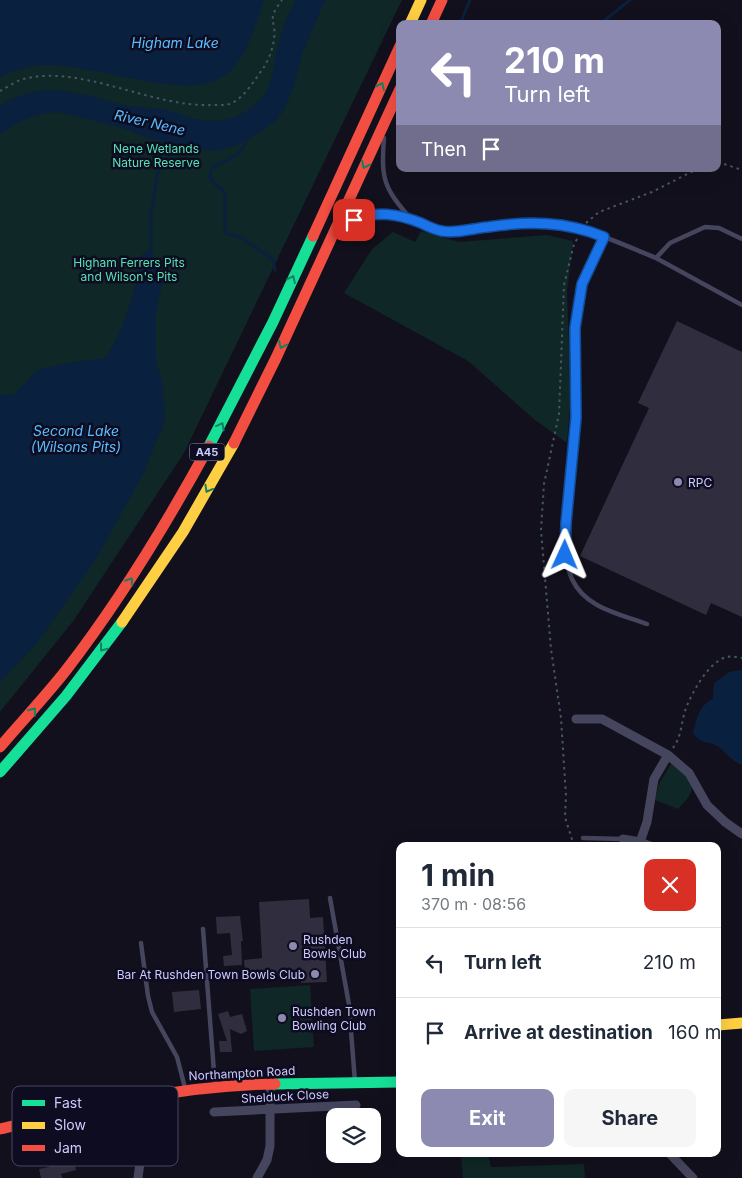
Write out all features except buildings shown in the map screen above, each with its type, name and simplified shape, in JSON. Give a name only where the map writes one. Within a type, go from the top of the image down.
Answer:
[{"type":"main road","points":[[412,20],[422,0]]},
{"type":"main road","points":[[433,20],[442,0]]},
{"type":"main road","name":"A45","points":[[0,747],[29,716],[114,605],[176,509],[257,355],[396,55]]},
{"type":"main road","name":"A45","points":[[0,772],[45,723],[126,618],[162,566],[235,442],[396,98]]},
{"type":"main road","points":[[721,1025],[742,1023]]},
{"type":"main road","name":"Northampton Road","points":[[178,1091],[216,1086],[270,1083],[396,1082]]},
{"type":"street","points":[[576,719],[602,719],[668,755],[689,773],[706,805],[742,834]]},
{"type":"street","points":[[623,839],[640,842],[647,822],[654,779],[668,755]]},
{"type":"street","points":[[257,1178],[267,1160],[270,1146],[270,1083]]},
{"type":"street","name":"Shelduck Close","points":[[214,1112],[356,1105]]},
{"type":"street","points":[[673,1157],[693,1178]]},
{"type":"lane","points":[[385,121],[382,169],[387,187],[396,202],[411,219]]},
{"type":"lane","points":[[324,252],[354,220],[367,214],[380,213],[411,219],[442,232],[518,222],[551,223],[583,228],[656,258],[742,305]]},
{"type":"lane","points":[[656,258],[670,243],[705,227],[718,228],[742,239]]},
{"type":"lane","points":[[604,237],[582,284],[575,328],[576,418],[566,523],[565,555],[572,579],[584,598],[604,609],[647,624]]},
{"type":"lane","points":[[583,838],[623,839]]},
{"type":"lane","points":[[330,898],[349,1005],[355,1083]]},
{"type":"lane","points":[[203,929],[216,1086]]},
{"type":"lane","points":[[141,943],[152,1012],[177,1057],[185,1090]]},
{"type":"path","points":[[0,91],[19,81],[53,76],[110,85],[138,94],[193,106],[228,105],[236,101],[248,89],[268,60],[274,35],[272,20],[275,10],[282,0]]},
{"type":"path","points":[[721,163],[742,170]]},
{"type":"path","points":[[668,755],[678,742],[686,708],[708,671],[715,663],[725,658],[742,658]]},
{"type":"green space","name":"Higham Ferrers Pits and Wilson's Pits","points":[[0,0],[402,0],[184,453],[74,620],[0,712]]},
{"type":"green space","points":[[421,231],[459,242],[547,235],[573,241],[567,292],[571,395],[567,443],[535,420],[468,361],[344,293],[372,249],[393,232],[415,242]]},
{"type":"green space","points":[[671,764],[679,768],[686,775],[692,788],[689,796],[678,809],[655,800],[659,784]]},
{"type":"green space","name":"Rushden Town Bowling Club","points":[[310,985],[314,1047],[254,1051],[250,989]]},
{"type":"green space","points":[[461,1157],[489,1157],[491,1167],[584,1164],[585,1178],[463,1178]]},
{"type":"water","name":"Higham Lake","points":[[0,0],[264,0],[255,27],[238,63],[213,82],[199,85],[180,85],[142,81],[86,69],[48,65],[23,68],[0,77]]},
{"type":"water","name":"River Nene","points":[[296,0],[325,0],[302,54],[295,83],[284,110],[275,121],[263,130],[236,146],[216,151],[172,146],[119,127],[59,112],[45,113],[21,121],[0,134],[0,106],[16,97],[48,90],[79,94],[128,106],[161,109],[205,121],[225,120],[243,113],[251,108],[268,89],[280,36]]},
{"type":"water","name":"Second Lake (Wilsons Pits)","points":[[151,247],[163,281],[156,313],[156,361],[163,386],[165,420],[144,472],[96,559],[37,643],[0,682],[0,395],[14,395],[37,370],[67,363],[106,358],[128,309],[136,283],[140,257]]},
{"type":"water","points":[[742,670],[742,765],[734,761],[717,746],[702,741],[693,733],[701,709],[713,699],[714,683],[729,672]]},
{"type":"waterway","points":[[462,20],[470,0]]},
{"type":"waterway","points":[[605,20],[630,0]]},
{"type":"waterway","points":[[246,139],[237,154],[212,168],[210,176],[213,182],[225,192],[225,231],[227,234],[240,237],[273,259],[275,270]]},
{"type":"waterway","name":"River Nene","points":[[151,247],[151,212],[158,172],[176,143]]},
{"type":"traffic: fast","points":[[209,446],[273,322],[313,236]]},
{"type":"traffic: fast","points":[[0,772],[66,696],[122,622]]},
{"type":"traffic: fast","points":[[275,1084],[396,1082]]},
{"type":"traffic: slow","points":[[412,20],[421,0]]},
{"type":"traffic: slow","points":[[122,622],[183,532],[234,443]]},
{"type":"traffic: slow","points":[[721,1025],[742,1023]]},
{"type":"traffic: jam","points":[[433,20],[442,0]]},
{"type":"traffic: jam","points":[[313,236],[396,55]]},
{"type":"traffic: jam","points":[[234,443],[276,358],[396,98]]},
{"type":"traffic: jam","points":[[0,747],[59,679],[125,588],[160,532],[209,446]]},
{"type":"traffic: jam","points":[[178,1092],[240,1085],[275,1084]]},
{"type":"traffic: jam","points":[[0,1129],[12,1126]]},
{"type":"place","name":"RPC","points":[[678,482]]},
{"type":"place","name":"Rushden Bowls Club","points":[[293,946]]},
{"type":"place","name":"Bar At Rushden Town Bowls Club","points":[[315,974]]},
{"type":"place","name":"Rushden Town Bowling Club","points":[[282,1018]]},
{"type":"route","points":[[354,220],[367,214],[380,213],[411,219],[442,232],[518,222],[551,223],[583,228],[604,237],[582,284],[575,328],[576,418],[568,488],[565,555]]},
{"type":"park label","name":"Nene Wetlands Nature Reserve","points":[[156,155]]}]
